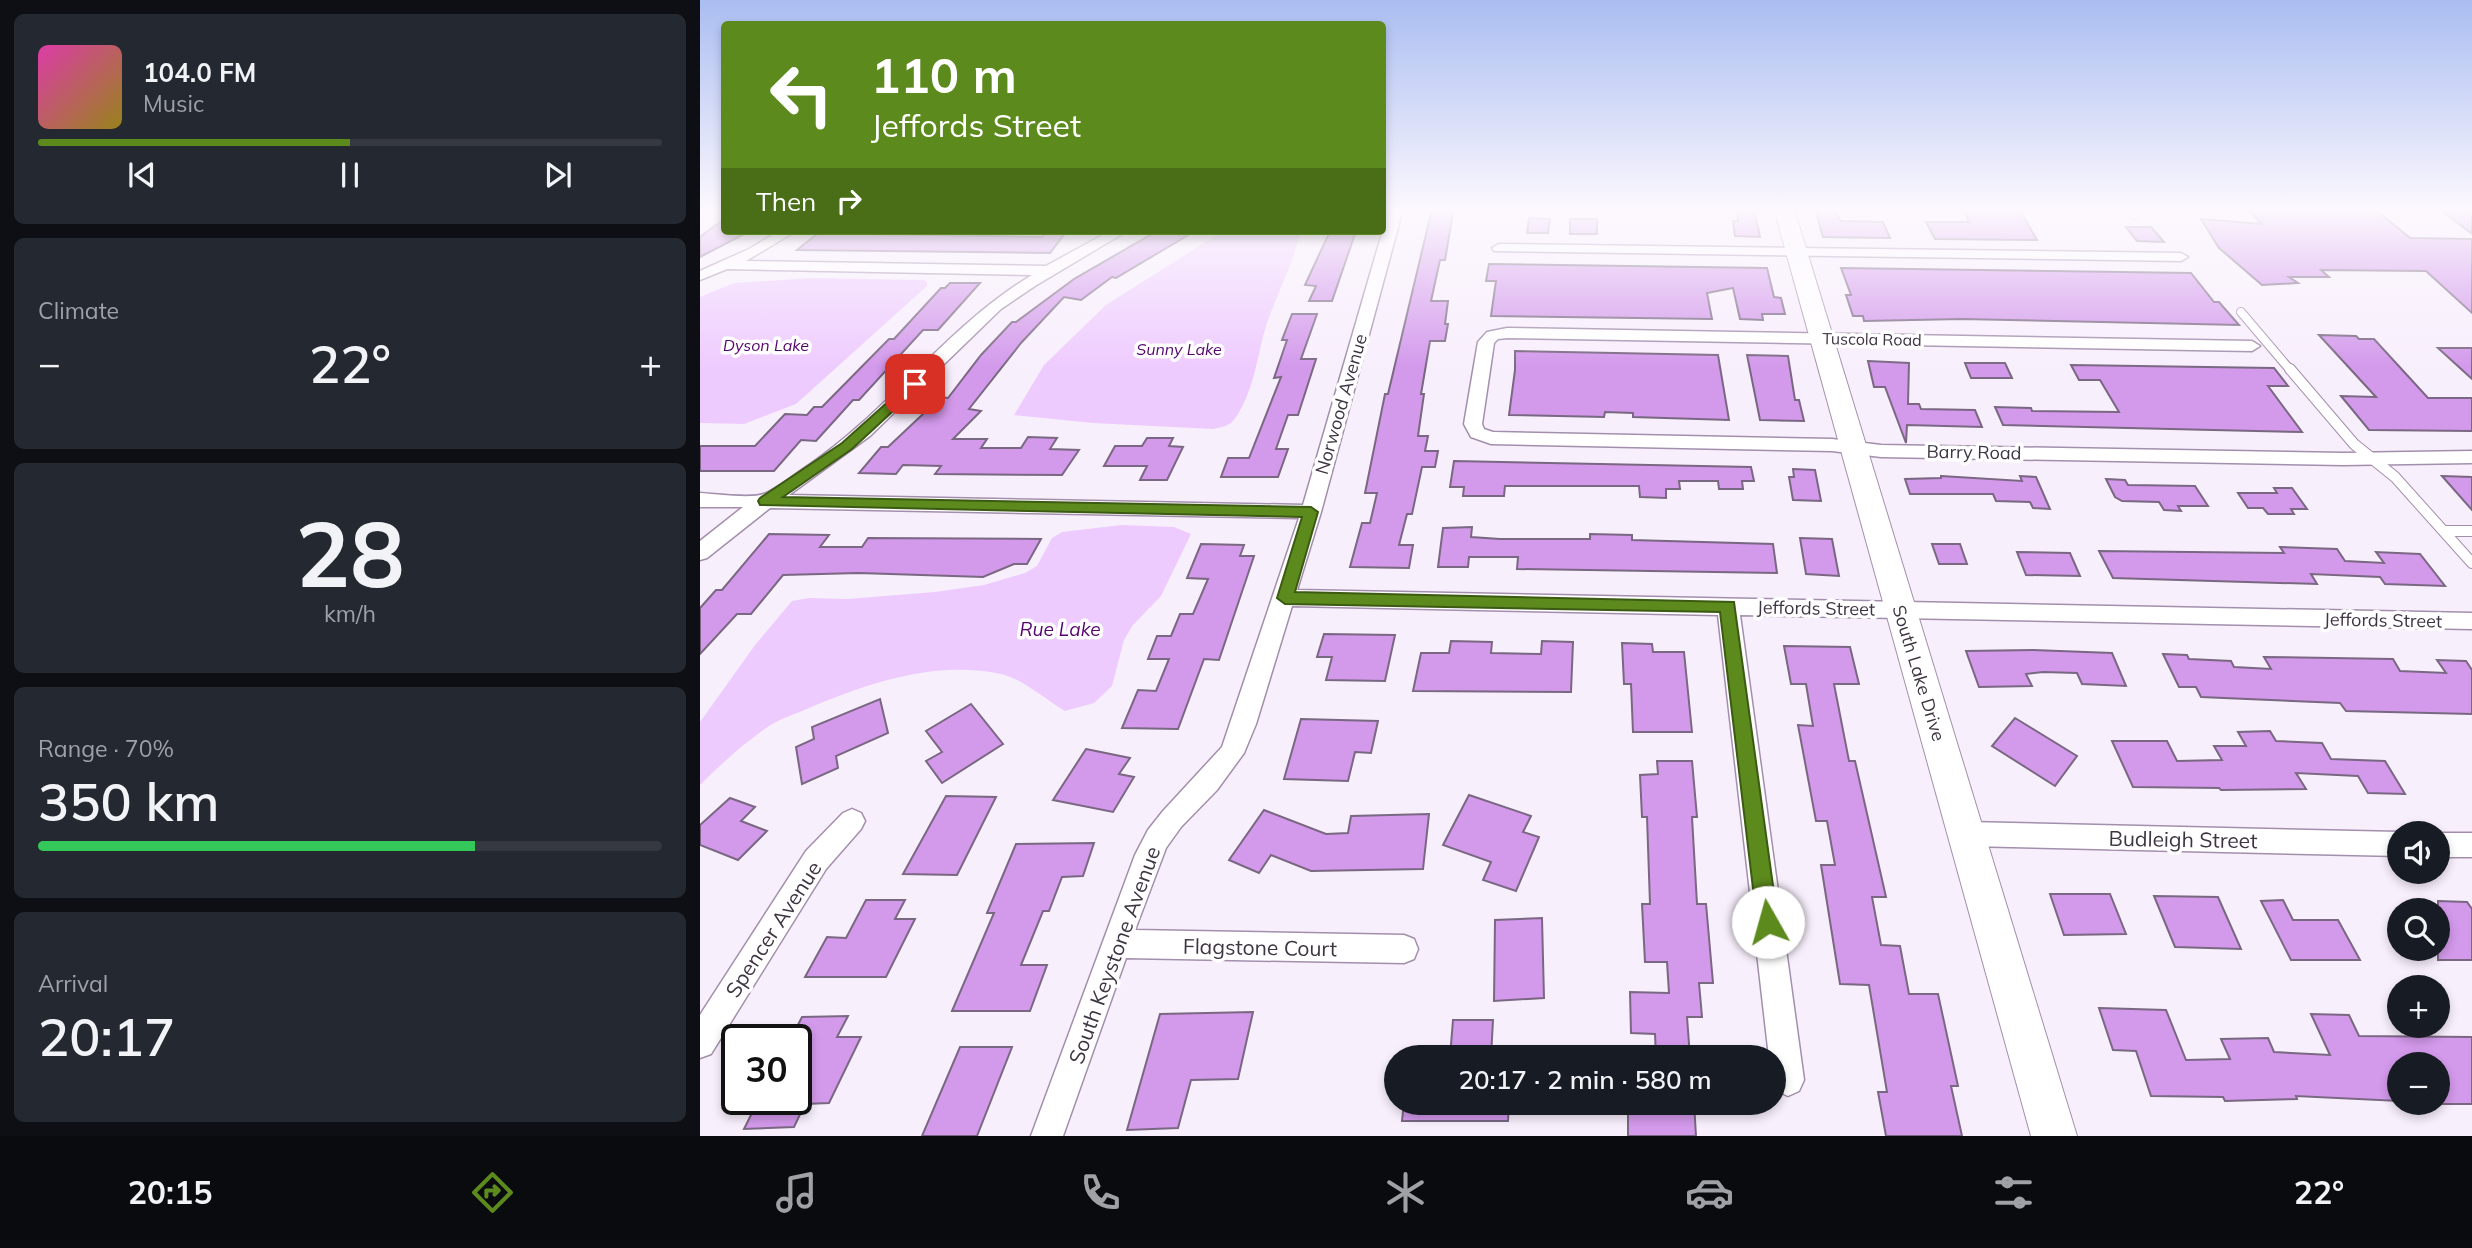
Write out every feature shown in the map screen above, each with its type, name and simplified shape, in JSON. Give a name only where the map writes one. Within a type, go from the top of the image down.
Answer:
[{"type":"street","points":[[700,276],[732,262]]},
{"type":"street","points":[[700,554],[735,522],[847,446],[898,401],[980,319],[1009,296],[1067,262]]},
{"type":"street","name":"Norwood Avenue","points":[[1285,598],[1381,262]]},
{"type":"street","name":"South Lake Drive","points":[[1800,262],[2054,1136]]},
{"type":"street","points":[[727,265],[1051,271]]},
{"type":"street","name":"Tuscola Road","points":[[1477,433],[1474,424],[1486,342],[1493,335],[2252,346]]},
{"type":"street","name":"Barry Road","points":[[1477,433],[1491,438],[1818,444],[1894,451],[2472,457]]},
{"type":"street","points":[[700,500],[1311,512]]},
{"type":"street","name":"Jeffords Street","points":[[1285,598],[2472,621]]},
{"type":"street","name":"South Keystone Avenue","points":[[1047,1136],[1144,864],[1172,818],[1232,753],[1285,598]]},
{"type":"street","points":[[1728,606],[1788,1080]]},
{"type":"street","name":"Spencer Avenue","points":[[700,1043],[816,860],[852,821]]},
{"type":"street","name":"Budleigh Street","points":[[1967,834],[2387,844]]},
{"type":"street","points":[[2450,845],[2472,845]]},
{"type":"street","name":"Flagstone Court","points":[[1116,944],[1404,949]]},
{"type":"lane","points":[[2242,312],[2354,444],[2374,458],[2472,563]]},
{"type":"lane","points":[[2444,531],[2472,531]]},
{"type":"water","name":"Sunny Lake","points":[[1174,262],[1291,262],[1267,323],[1247,395],[1236,417],[1223,427],[1213,429],[1093,423],[1014,415],[1044,365],[1106,305]]},
{"type":"water","name":"Dyson Lake","points":[[810,278],[924,280],[927,286],[796,404],[744,424],[700,423],[700,297],[734,283]]},
{"type":"water","name":"Rue Lake","points":[[1121,525],[1174,527],[1191,534],[1161,596],[1133,625],[1124,640],[1112,686],[1094,703],[1065,711],[1010,677],[976,670],[902,676],[855,690],[774,723],[742,746],[700,785],[700,722],[755,645],[792,601],[935,592],[984,585],[1025,573],[1037,566],[1052,538],[1062,532]]},
{"type":"building","points":[[1103,262],[1143,262],[1116,278],[1112,277],[1081,300],[1064,297],[1021,343],[969,409],[981,411],[953,439],[987,439],[981,448],[1021,448],[1028,437],[1057,438],[1050,449],[1079,450],[1062,475],[935,474],[941,466],[903,465],[896,474],[859,473],[881,447],[888,447],[941,397],[948,398],[981,355],[1012,322],[1016,322],[1074,279]]},
{"type":"building","points":[[1316,262],[1345,262],[1332,301],[1309,301],[1316,286],[1305,285]]},
{"type":"building","points":[[1419,262],[1440,262],[1431,301],[1448,301],[1445,324],[1448,324],[1445,341],[1430,341],[1421,394],[1424,394],[1418,436],[1428,436],[1425,451],[1438,451],[1435,467],[1422,467],[1412,514],[1407,514],[1399,545],[1413,545],[1409,568],[1350,567],[1362,523],[1370,523],[1377,493],[1365,493],[1385,394],[1388,394]]},
{"type":"building","points":[[2235,262],[2472,262],[2472,313],[2426,271],[2321,270],[2329,277],[2289,277],[2298,283],[2262,285]]},
{"type":"building","points":[[1489,264],[1767,268],[1774,297],[1781,298],[1785,314],[1762,314],[1763,320],[1740,319],[1733,288],[1707,293],[1712,319],[1491,316],[1496,281],[1486,281]]},
{"type":"building","points":[[1841,268],[2191,273],[2214,302],[2219,302],[2239,325],[1962,319],[1864,321],[1863,316],[1853,316],[1846,295],[1851,295]]},
{"type":"building","points":[[950,283],[980,283],[938,330],[923,330],[859,400],[853,400],[816,441],[801,440],[774,471],[700,471],[700,446],[755,446],[785,414],[807,415],[814,407],[822,407],[889,339],[894,339],[941,288]]},
{"type":"building","points":[[1292,314],[1317,314],[1301,359],[1316,359],[1298,415],[1288,415],[1276,449],[1288,449],[1278,477],[1221,477],[1228,458],[1249,458],[1281,377],[1274,378],[1287,340],[1282,340]]},
{"type":"building","points":[[2319,335],[2374,339],[2428,398],[2472,398],[2472,431],[2369,430],[2341,396],[2376,397]]},
{"type":"building","points":[[2438,348],[2472,348],[2472,379],[2460,368]]},
{"type":"building","points":[[1515,351],[1718,355],[1729,420],[1633,417],[1633,413],[1605,412],[1604,417],[1509,415]]},
{"type":"building","points":[[1747,355],[1788,356],[1795,400],[1799,400],[1804,421],[1760,420]]},
{"type":"building","points":[[1868,361],[1909,363],[1908,404],[1919,404],[1921,409],[1975,410],[1982,427],[1907,425],[1906,443],[1885,387],[1874,387]]},
{"type":"building","points":[[1965,363],[2005,363],[2012,378],[1971,378]]},
{"type":"building","points":[[2071,365],[2274,368],[2288,386],[2268,386],[2302,432],[2003,425],[1995,407],[2031,408],[2032,411],[2119,412],[2100,380],[2079,380]]},
{"type":"building","points":[[1147,438],[1173,438],[1169,446],[1183,447],[1167,480],[1140,480],[1147,466],[1104,466],[1115,446],[1142,446]]},
{"type":"building","points":[[1454,461],[1751,467],[1754,481],[1742,481],[1743,489],[1719,489],[1718,481],[1679,481],[1680,489],[1666,489],[1666,498],[1640,497],[1639,486],[1505,486],[1504,496],[1463,496],[1464,487],[1450,487]]},
{"type":"building","points":[[1793,469],[1815,470],[1821,501],[1793,500],[1789,477],[1794,477]]},
{"type":"building","points":[[1941,476],[2022,481],[2020,476],[2036,477],[2050,509],[2033,508],[2030,502],[1996,501],[1993,494],[1910,494],[1905,479]]},
{"type":"building","points":[[2442,476],[2472,477],[2472,510]]},
{"type":"building","points":[[2106,479],[2125,480],[2128,485],[2195,486],[2208,506],[2178,506],[2181,511],[2164,510],[2159,502],[2122,501],[2115,497]]},
{"type":"building","points":[[2274,488],[2292,488],[2307,509],[2291,509],[2294,514],[2268,514],[2263,508],[2248,508],[2238,493],[2277,493]]},
{"type":"building","points":[[1472,527],[1471,537],[1500,539],[1590,539],[1590,534],[1632,535],[1632,540],[1773,544],[1777,573],[1517,569],[1518,557],[1469,557],[1468,567],[1438,567],[1443,528]]},
{"type":"building","points":[[769,534],[829,535],[820,547],[862,547],[868,538],[1041,539],[1027,564],[1014,564],[983,577],[859,573],[783,575],[751,614],[737,614],[700,654],[700,608],[716,590],[722,590]]},
{"type":"building","points":[[1800,538],[1832,539],[1839,576],[1806,574]]},
{"type":"building","points":[[1201,544],[1244,545],[1240,556],[1254,556],[1219,660],[1204,659],[1178,729],[1122,728],[1138,690],[1156,691],[1169,659],[1148,659],[1157,636],[1171,636],[1180,614],[1193,614],[1208,579],[1187,578]]},
{"type":"building","points":[[1932,544],[1960,544],[1967,564],[1939,564]]},
{"type":"building","points":[[2280,547],[2337,549],[2345,561],[2384,563],[2376,552],[2420,554],[2445,586],[2385,584],[2380,577],[2311,574],[2317,584],[2113,578],[2099,551],[2284,553]]},
{"type":"building","points":[[2017,552],[2070,553],[2080,576],[2026,575]]},
{"type":"building","points":[[1324,634],[1395,635],[1385,681],[1326,680],[1332,657],[1317,657]]},
{"type":"building","points":[[1451,641],[1492,642],[1491,653],[1541,654],[1542,641],[1573,642],[1571,692],[1413,691],[1421,653],[1449,653]]},
{"type":"building","points":[[1622,643],[1652,644],[1653,652],[1684,652],[1692,732],[1633,732],[1631,684],[1624,684]]},
{"type":"building","points":[[1784,646],[1850,647],[1859,684],[1834,684],[1849,761],[1855,761],[1886,897],[1872,897],[1881,945],[1900,946],[1909,994],[1938,994],[1958,1086],[1951,1086],[1962,1136],[1886,1136],[1878,1092],[1887,1092],[1869,985],[1840,984],[1821,865],[1835,865],[1827,821],[1816,821],[1798,725],[1813,726],[1806,684],[1791,684]]},
{"type":"building","points":[[1966,651],[2112,653],[2126,686],[2082,684],[2077,673],[2043,672],[2026,674],[2032,686],[1979,687]]},
{"type":"building","points":[[2163,654],[2187,655],[2189,659],[2231,661],[2234,667],[2271,669],[2264,657],[2393,659],[2400,671],[2446,673],[2437,660],[2466,661],[2472,670],[2472,714],[2346,711],[2340,703],[2201,697],[2196,687],[2179,687]]},
{"type":"building","points":[[880,699],[888,733],[836,756],[838,768],[802,784],[796,747],[814,739],[812,727]]},
{"type":"building","points":[[971,704],[1003,744],[942,783],[926,761],[942,752],[926,731]]},
{"type":"building","points":[[2015,718],[2077,756],[2055,786],[1992,746]]},
{"type":"building","points":[[1301,719],[1378,721],[1371,753],[1355,752],[1348,781],[1284,779]]},
{"type":"building","points":[[2270,731],[2276,741],[2322,743],[2331,759],[2385,761],[2405,794],[2368,793],[2358,776],[2296,773],[2306,789],[2133,787],[2112,741],[2167,741],[2177,761],[2222,760],[2214,746],[2246,746],[2238,732]]},
{"type":"building","points":[[1086,749],[1130,758],[1119,774],[1134,777],[1113,812],[1053,800]]},
{"type":"building","points":[[1657,761],[1692,761],[1697,817],[1692,817],[1697,904],[1706,904],[1713,983],[1699,983],[1702,1017],[1687,1017],[1689,1045],[1655,1045],[1655,1034],[1631,1033],[1630,992],[1669,993],[1667,962],[1645,962],[1642,904],[1650,904],[1647,817],[1642,817],[1640,775],[1658,774]]},
{"type":"building","points":[[1469,795],[1531,816],[1523,832],[1539,837],[1516,891],[1483,880],[1491,862],[1443,845]]},
{"type":"building","points":[[946,796],[996,797],[957,875],[903,874]]},
{"type":"building","points":[[730,798],[755,807],[741,821],[767,831],[738,860],[700,845],[700,825]]},
{"type":"building","points":[[1264,810],[1326,834],[1348,833],[1351,816],[1429,814],[1423,869],[1311,871],[1271,855],[1259,873],[1229,860]]},
{"type":"building","points":[[1094,843],[1083,876],[1062,877],[1049,911],[1043,911],[1021,965],[1047,965],[1030,1011],[952,1011],[994,913],[987,913],[1016,844]]},
{"type":"building","points":[[2050,894],[2110,894],[2126,934],[2064,935]]},
{"type":"building","points":[[2154,896],[2218,897],[2241,949],[2175,947]]},
{"type":"building","points":[[866,900],[905,900],[895,919],[915,919],[886,977],[805,977],[827,937],[846,938]]},
{"type":"building","points":[[2283,900],[2293,920],[2338,920],[2360,960],[2291,960],[2261,901]]},
{"type":"building","points":[[2450,901],[2467,902],[2472,909],[2472,960],[2450,960]]},
{"type":"building","points":[[1542,918],[1544,998],[1494,1001],[1495,920]]},
{"type":"building","points":[[2099,1008],[2166,1010],[2186,1060],[2230,1059],[2221,1039],[2268,1038],[2274,1052],[2330,1055],[2311,1014],[2349,1015],[2359,1036],[2472,1037],[2472,1104],[2450,1104],[2450,1052],[2387,1052],[2387,1100],[2296,1096],[2297,1099],[2225,1101],[2223,1097],[2151,1096],[2136,1051],[2113,1050]]},
{"type":"building","points":[[1253,1012],[1238,1079],[1191,1080],[1178,1128],[1127,1130],[1160,1014]]},
{"type":"building","points":[[848,1016],[837,1037],[861,1037],[829,1103],[812,1104],[812,1024],[798,1024],[802,1017]]},
{"type":"building","points":[[1453,1020],[1493,1020],[1492,1045],[1451,1045]]},
{"type":"building","points":[[960,1047],[1012,1047],[977,1136],[922,1136]]},
{"type":"building","points":[[751,1115],[800,1115],[794,1127],[744,1129]]},
{"type":"building","points":[[1403,1115],[1508,1115],[1508,1121],[1402,1121]]},
{"type":"building","points":[[1628,1115],[1695,1115],[1696,1136],[1628,1136]]},
{"type":"route","points":[[915,384],[847,446],[765,501],[1311,512],[1285,598],[1728,606],[1768,922]]}]
